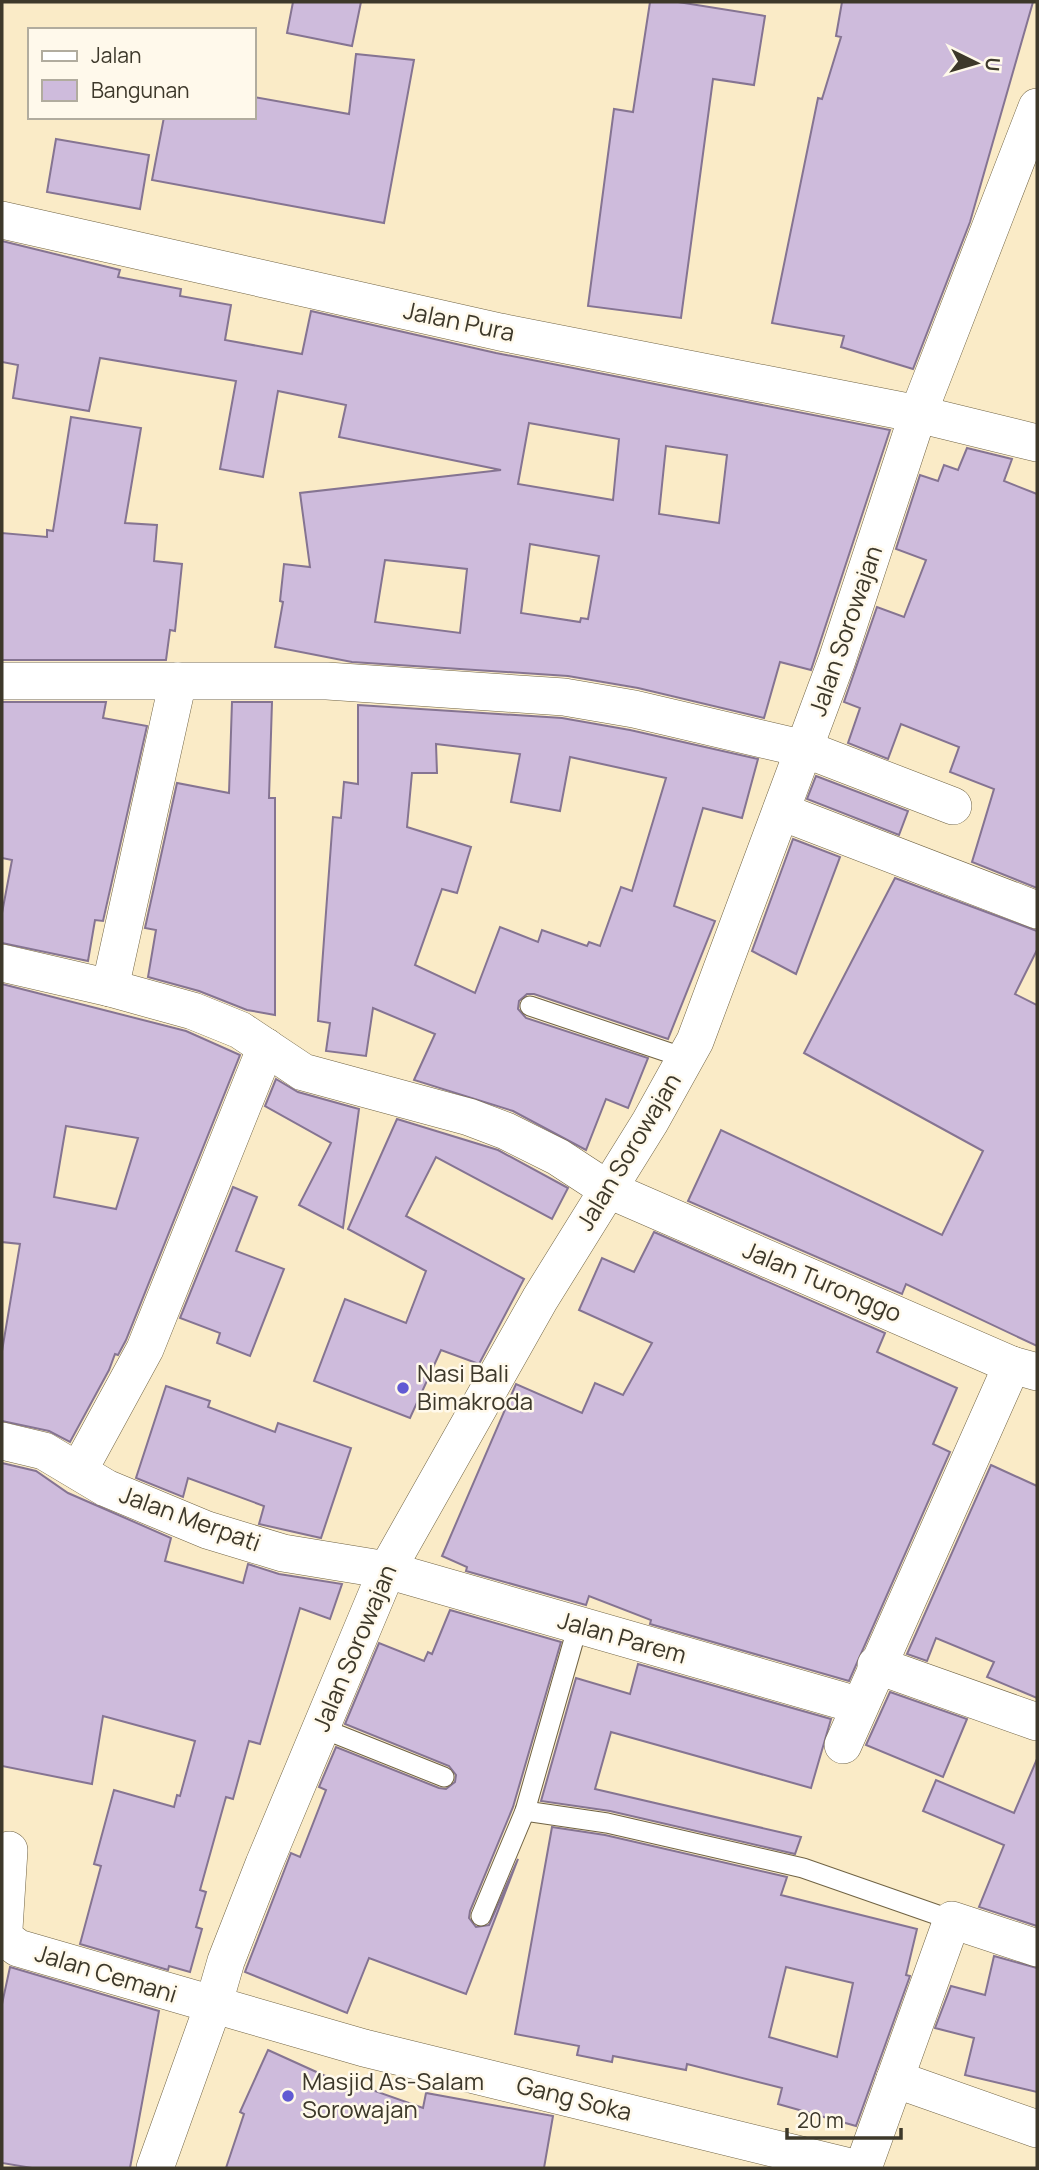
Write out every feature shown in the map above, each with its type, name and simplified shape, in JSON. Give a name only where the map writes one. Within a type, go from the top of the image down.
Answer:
[{"type":"street","name":"Jalan Sorowajan","points":[[155,2168],[231,1949],[387,1570],[540,1299],[650,1122],[685,1058],[716,989],[805,748],[918,414],[1037,107]]},
{"type":"street","name":"Jalan Pura","points":[[2,220],[500,331],[918,414],[1037,443]]},
{"type":"street","points":[[2,681],[327,681],[565,696],[805,748],[953,806]]},
{"type":"street","points":[[110,988],[178,681]]},
{"type":"street","points":[[782,812],[1037,910]]},
{"type":"street","name":"Jalan Turonggo","points":[[2,963],[193,1011],[240,1030],[303,1072],[403,1102],[469,1117],[506,1131],[558,1157],[607,1189],[1024,1368]]},
{"type":"street","points":[[79,1469],[145,1349],[266,1048]]},
{"type":"street","points":[[843,1745],[876,1665],[1024,1368]]},
{"type":"street","name":"Jalan Merpati","points":[[2,1441],[44,1451],[79,1469],[106,1488],[207,1530],[283,1553],[387,1570]]},
{"type":"street","name":"Jalan Parem","points":[[387,1570],[858,1705]]},
{"type":"street","points":[[876,1665],[1037,1722]]},
{"type":"street","name":"Jalan Cemani","points":[[9,1850],[4,1902],[6,1939],[18,1948],[213,2006]]},
{"type":"street","points":[[863,2168],[952,1920],[1037,1948]]},
{"type":"street","name":"Gang Soka","points":[[213,2006],[364,2048],[854,2168]]},
{"type":"street","points":[[895,2079],[1037,2129]]},
{"type":"lane","points":[[530,1006],[685,1058]]},
{"type":"lane","points":[[481,1916],[525,1811],[578,1625]]},
{"type":"lane","points":[[321,1728],[444,1777]]},
{"type":"lane","points":[[525,1811],[607,1823],[803,1868],[952,1920]]},
{"type":"building","points":[[293,2],[361,2],[352,46],[287,33]]},
{"type":"building","points":[[650,2],[678,2],[765,16],[754,85],[713,79],[681,318],[588,306],[614,109],[633,112]]},
{"type":"building","points":[[842,2],[1033,2],[970,222],[913,369],[841,347],[844,336],[772,323],[818,98],[822,99],[841,37],[836,36]]},
{"type":"building","points":[[356,54],[414,60],[384,223],[152,180],[164,119],[256,119],[256,97],[349,114]]},
{"type":"building","points":[[56,139],[149,155],[140,209],[47,192]]},
{"type":"building","points":[[2,241],[120,270],[118,277],[181,289],[180,296],[231,305],[225,340],[302,354],[311,311],[496,353],[890,430],[811,670],[780,662],[764,718],[638,688],[568,676],[352,662],[275,647],[283,602],[280,601],[284,564],[310,567],[300,493],[501,470],[339,437],[346,405],[278,391],[263,477],[220,469],[236,381],[100,358],[89,411],[13,398],[18,365],[2,362]],"holes":[[[529,423],[619,439],[613,500],[518,484]],[[666,446],[727,455],[719,523],[659,514]],[[530,544],[599,556],[588,619],[581,618],[580,622],[521,613]],[[385,560],[467,569],[460,633],[375,622]]]},
{"type":"building","points":[[71,417],[141,428],[125,523],[157,525],[154,561],[182,564],[175,631],[170,630],[166,660],[2,660],[2,533],[47,537],[47,530],[53,531]]},
{"type":"building","points":[[967,448],[1012,459],[1004,481],[1037,494],[1037,888],[972,862],[994,789],[950,772],[959,747],[901,724],[888,759],[848,743],[860,708],[844,702],[877,607],[904,617],[926,560],[896,549],[920,475],[938,481],[944,465],[958,470]]},
{"type":"building","points":[[2,702],[106,702],[103,718],[147,726],[103,921],[95,920],[88,961],[2,943],[2,913],[12,860],[2,858]]},
{"type":"building","points":[[232,702],[272,702],[269,798],[275,798],[275,1015],[247,1010],[199,991],[148,977],[156,930],[145,928],[177,783],[229,793]]},
{"type":"building","points":[[358,705],[562,718],[630,730],[758,759],[742,818],[703,808],[674,906],[715,921],[668,1039],[534,994],[527,994],[519,1001],[518,1009],[526,1018],[648,1058],[628,1108],[606,1099],[586,1150],[513,1111],[414,1080],[435,1034],[373,1008],[366,1056],[326,1051],[330,1023],[318,1021],[333,817],[341,818],[344,782],[358,784]],"holes":[[[436,744],[520,754],[511,802],[560,811],[570,757],[666,778],[632,891],[621,887],[600,946],[589,942],[587,946],[542,930],[538,942],[500,927],[475,993],[415,965],[442,889],[457,893],[471,847],[407,827],[412,773],[437,773]]]},
{"type":"building","points":[[816,776],[908,811],[899,835],[807,799]]},
{"type":"building","points":[[793,839],[840,857],[796,974],[752,951]]},
{"type":"building","points":[[895,878],[1037,931],[1037,950],[1015,994],[1037,1005],[1037,1346],[906,1284],[902,1294],[688,1201],[721,1130],[942,1235],[983,1151],[804,1053]]},
{"type":"building","points":[[2,984],[186,1031],[240,1055],[126,1340],[118,1355],[115,1354],[70,1442],[49,1431],[2,1421],[2,1351],[20,1244],[2,1242]],"holes":[[[66,1126],[138,1138],[116,1209],[54,1197]]]},
{"type":"building","points":[[276,1079],[298,1092],[359,1109],[343,1228],[299,1205],[331,1143],[265,1106]]},
{"type":"building","points":[[397,1119],[498,1150],[568,1188],[552,1219],[436,1157],[406,1216],[524,1279],[479,1364],[441,1350],[410,1418],[314,1381],[345,1299],[406,1323],[426,1271],[348,1229]]},
{"type":"building","points":[[233,1187],[257,1197],[236,1251],[284,1269],[250,1356],[217,1343],[220,1333],[180,1318]]},
{"type":"building","points":[[654,1232],[885,1333],[877,1352],[957,1388],[933,1444],[950,1452],[849,1681],[650,1624],[651,1620],[589,1596],[586,1605],[466,1571],[467,1567],[442,1556],[516,1384],[582,1413],[595,1383],[623,1395],[652,1343],[579,1310],[602,1258],[634,1272]]},
{"type":"building","points":[[166,1386],[210,1401],[208,1407],[275,1432],[278,1423],[351,1448],[321,1538],[259,1524],[264,1506],[188,1478],[183,1497],[136,1478]]},
{"type":"building","points":[[2,1463],[36,1471],[68,1493],[171,1538],[165,1561],[243,1583],[248,1564],[279,1574],[342,1584],[330,1619],[300,1608],[260,1744],[249,1741],[233,1799],[226,1797],[200,1890],[206,1892],[196,1927],[202,1929],[190,1972],[169,1966],[168,1970],[80,1944],[101,1866],[94,1864],[114,1790],[174,1807],[177,1795],[180,1796],[195,1741],[103,1716],[92,1784],[2,1766]]},
{"type":"building","points":[[991,1465],[1037,1486],[1037,1698],[987,1677],[994,1662],[936,1638],[927,1661],[907,1654]]},
{"type":"building","points":[[450,1610],[561,1642],[513,1807],[470,1911],[469,1918],[476,1927],[489,1925],[518,1859],[466,1994],[369,1958],[347,2013],[245,1972],[291,1853],[300,1857],[326,1790],[319,1787],[336,1747],[439,1788],[446,1789],[455,1782],[456,1775],[449,1766],[345,1724],[379,1643],[424,1661],[428,1652],[432,1654]]},
{"type":"building","points":[[638,1664],[831,1719],[811,1788],[611,1732],[595,1789],[801,1837],[795,1854],[610,1811],[541,1801],[576,1678],[630,1694]]},
{"type":"building","points":[[890,1692],[967,1719],[943,1777],[866,1745]]},
{"type":"building","points":[[1037,1759],[1037,1926],[979,1907],[1004,1845],[923,1811],[936,1780],[1014,1813]]},
{"type":"building","points":[[552,1827],[605,1835],[787,1877],[781,1895],[917,1929],[906,1975],[910,1976],[856,2126],[778,2104],[782,2088],[687,2064],[686,2070],[613,2056],[612,2062],[577,2055],[579,2046],[515,2034]],"holes":[[[786,1967],[853,1983],[837,2057],[769,2037]]]},
{"type":"building","points":[[994,1956],[1037,1968],[1037,2092],[965,2075],[974,2038],[935,2028],[951,1986],[985,1995]]},
{"type":"building","points":[[10,1967],[159,2011],[130,2168],[32,2168],[2,2163],[2,2004]]},
{"type":"building","points":[[268,2050],[343,2084],[344,2080],[423,2108],[426,2093],[553,2116],[544,2168],[226,2168],[244,2114],[240,2112]]},
{"type":"place","name":"Nasi Bali Bimakroda","points":[[403,1388]]},
{"type":"place","name":"Masjid As-Salam Sorowajan","points":[[288,2096]]}]
